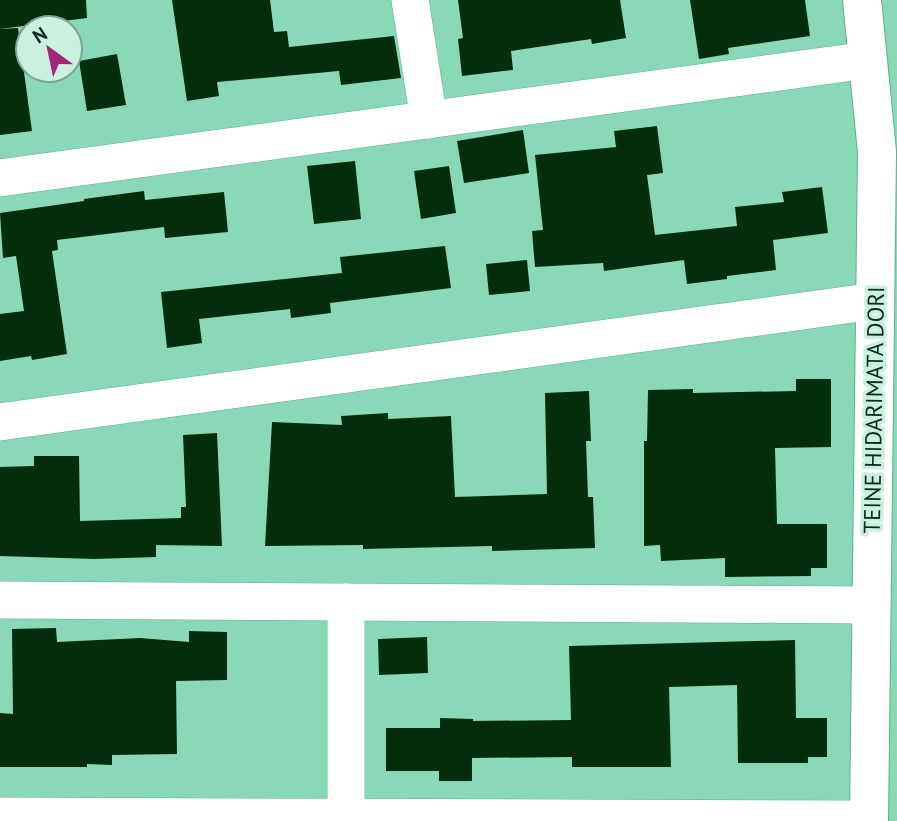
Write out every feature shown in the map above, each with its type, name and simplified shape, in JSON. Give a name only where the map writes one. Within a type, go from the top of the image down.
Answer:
[{"type":"main road","name":"TEINE HIDARIMATA DORI","points":[[862,0],[877,152],[875,302],[880,627],[869,820]]},
{"type":"street","points":[[410,0],[429,120]]},
{"type":"street","points":[[0,178],[868,60]]},
{"type":"street","points":[[0,422],[875,302]]},
{"type":"street","points":[[0,600],[346,603],[880,627]]},
{"type":"street","points":[[346,603],[346,817]]},
{"type":"street","points":[[0,816],[869,820]]},
{"type":"building","points":[[0,0],[86,0],[87,18],[84,18],[84,14],[14,14],[14,27],[0,29]]},
{"type":"building","points":[[172,0],[270,0],[274,32],[287,31],[289,47],[394,36],[401,78],[341,85],[339,71],[217,82],[219,96],[187,101]]},
{"type":"building","points":[[458,0],[620,0],[626,38],[592,44],[591,39],[511,51],[513,70],[462,76],[458,39],[463,38]]},
{"type":"building","points":[[690,0],[805,0],[810,36],[728,48],[729,54],[699,59]]},
{"type":"building","points":[[14,28],[14,84],[26,84],[32,131],[0,135],[0,29]]},
{"type":"building","points":[[117,54],[126,105],[87,111],[83,84],[84,60]]},
{"type":"building","points":[[657,126],[663,173],[647,175],[655,235],[737,226],[735,207],[784,202],[782,192],[822,187],[828,233],[773,240],[776,270],[687,284],[684,260],[604,271],[603,263],[535,267],[532,231],[543,230],[535,155],[616,147],[614,131]]},
{"type":"building","points":[[523,130],[529,173],[464,183],[457,141]]},
{"type":"building","points":[[355,161],[361,219],[314,224],[307,166]]},
{"type":"building","points":[[449,166],[456,213],[421,219],[414,171]]},
{"type":"building","points":[[144,191],[145,200],[224,192],[228,232],[165,238],[164,227],[57,240],[58,250],[52,251],[67,354],[32,360],[31,356],[0,361],[0,314],[24,311],[16,256],[3,258],[0,213]]},
{"type":"building","points":[[445,246],[451,288],[330,303],[331,313],[291,318],[290,309],[199,319],[202,343],[167,348],[161,292],[342,273],[340,257]]},
{"type":"building","points":[[527,260],[530,291],[489,295],[486,264]]},
{"type":"building","points":[[796,379],[831,379],[831,447],[775,448],[777,524],[827,524],[827,568],[811,568],[811,576],[725,577],[725,558],[661,561],[660,545],[644,546],[644,441],[647,441],[648,390],[693,389],[693,393],[796,391]]},
{"type":"building","points":[[589,391],[591,441],[586,441],[588,497],[593,497],[595,548],[492,551],[492,546],[363,549],[363,545],[265,546],[272,422],[342,425],[341,416],[388,413],[388,419],[451,416],[455,497],[547,494],[545,393]]},
{"type":"building","points":[[217,433],[222,546],[156,545],[156,557],[94,559],[0,556],[0,467],[34,466],[34,456],[79,456],[80,521],[181,518],[181,507],[186,507],[183,435]]},
{"type":"building","points":[[56,628],[57,642],[140,638],[189,642],[189,631],[227,632],[227,680],[176,681],[177,754],[112,755],[112,765],[87,764],[87,767],[0,767],[0,713],[13,714],[12,629]]},
{"type":"building","points":[[427,637],[428,673],[379,675],[378,639]]},
{"type":"building","points":[[795,640],[796,718],[827,718],[827,757],[808,757],[808,763],[738,763],[737,685],[669,687],[671,767],[572,767],[572,757],[472,758],[472,781],[439,781],[439,771],[386,771],[386,728],[440,728],[440,718],[473,721],[571,720],[569,646]]}]
